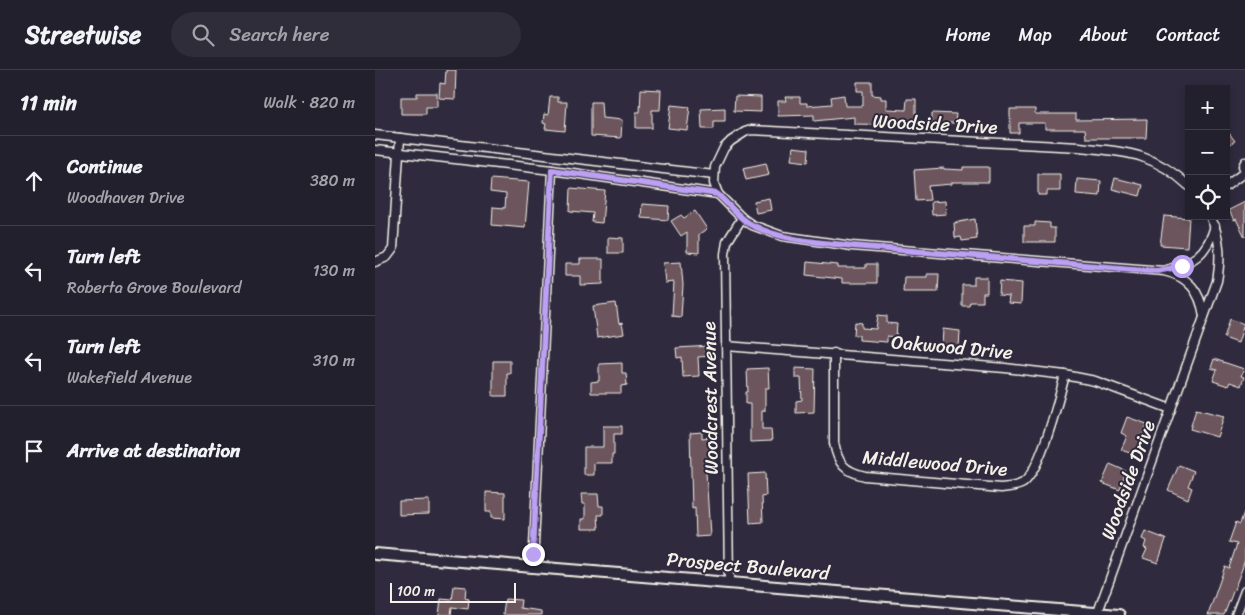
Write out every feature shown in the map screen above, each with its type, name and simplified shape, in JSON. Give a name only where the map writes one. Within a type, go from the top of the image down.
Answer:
[{"type":"main road","name":"Prospect Boulevard","points":[[375,554],[1119,615]]},
{"type":"street","name":"Woodside Drive","points":[[717,194],[714,183],[715,167],[724,148],[731,140],[751,130],[1079,147],[1133,153],[1148,158],[1166,168],[1185,183]]},
{"type":"street","points":[[375,135],[714,175]]},
{"type":"street","points":[[375,262],[387,257],[393,249],[395,241],[400,138]]},
{"type":"street","points":[[375,150],[552,170],[717,194],[752,225],[782,236],[852,246],[1164,271],[1181,277],[1195,288],[1202,302],[1204,316]]},
{"type":"street","points":[[1230,183],[1245,172],[1243,166],[1245,162]]},
{"type":"street","points":[[533,566],[552,170]]},
{"type":"street","name":"Woodcrest Avenue","points":[[729,582],[725,254],[727,242],[742,218]]},
{"type":"street","name":"Woodside Drive","points":[[1098,612],[1217,281],[1220,264],[1220,245],[1213,220]]},
{"type":"street","points":[[1164,271],[1182,266],[1197,256],[1210,241],[1215,225]]},
{"type":"street","name":"Oakwood Drive","points":[[725,346],[834,353],[1065,375],[1095,381],[1171,409]]},
{"type":"street","name":"Middlewood Drive","points":[[834,353],[834,443],[837,457],[842,465],[849,470],[865,476],[1001,488],[1016,486],[1024,482],[1034,471],[1052,424],[1065,375]]},
{"type":"street","points":[[1236,615],[1245,591]]},
{"type":"building","points":[[446,70],[456,70],[455,99],[439,98],[440,83],[445,84]]},
{"type":"building","points":[[857,82],[872,82],[872,95],[881,96],[881,99],[886,99],[886,109],[906,110],[907,99],[916,99],[916,122],[902,121],[902,125],[854,124],[854,117],[814,121],[814,115],[778,116],[778,101],[786,101],[785,97],[800,97],[800,103],[807,103],[807,106],[832,104],[831,97],[844,95],[845,106],[863,106],[863,91],[857,91]]},
{"type":"building","points":[[641,89],[661,90],[660,110],[652,110],[652,128],[636,128],[636,112],[640,112]]},
{"type":"building","points":[[417,93],[437,93],[437,107],[426,107],[426,114],[401,114],[401,97],[417,97]]},
{"type":"building","points":[[735,96],[761,97],[761,112],[734,111]]},
{"type":"building","points":[[550,97],[558,97],[558,102],[567,102],[565,131],[545,129],[546,124],[543,123],[544,114],[548,115]]},
{"type":"building","points":[[591,102],[601,102],[602,118],[622,120],[621,138],[591,136]]},
{"type":"building","points":[[671,105],[690,107],[687,130],[668,128]]},
{"type":"building","points":[[725,108],[725,121],[714,121],[714,129],[702,129],[701,109]]},
{"type":"building","points":[[1010,109],[1035,109],[1035,114],[1076,114],[1076,120],[1147,119],[1146,138],[1086,138],[1085,129],[1045,129],[1045,123],[1019,123],[1019,133],[1010,133]]},
{"type":"building","points":[[932,113],[956,114],[955,123],[947,123],[947,127],[932,126]]},
{"type":"building","points":[[1230,134],[1235,141],[1230,144]]},
{"type":"building","points":[[793,147],[809,149],[808,162],[791,160]]},
{"type":"building","points":[[766,163],[769,175],[746,180],[743,168]]},
{"type":"building","points":[[963,167],[989,167],[989,182],[952,182],[952,184],[928,186],[930,200],[916,201],[914,170],[944,168],[963,170]]},
{"type":"building","points":[[1038,174],[1060,174],[1060,191],[1047,191],[1047,195],[1038,195]]},
{"type":"building","points":[[1115,178],[1143,185],[1140,196],[1112,189]]},
{"type":"building","points":[[491,179],[529,182],[525,228],[492,225],[493,207],[505,208],[506,194],[490,192]]},
{"type":"building","points":[[1077,179],[1101,181],[1100,196],[1076,194]]},
{"type":"building","points":[[571,188],[605,191],[602,223],[592,222],[593,213],[570,211]]},
{"type":"building","points":[[769,198],[771,210],[756,213],[754,201]]},
{"type":"building","points":[[945,201],[946,214],[932,215],[931,202]]},
{"type":"building","points":[[1245,202],[1245,237],[1236,219],[1234,220],[1230,210]]},
{"type":"building","points":[[642,204],[669,206],[668,220],[641,218]]},
{"type":"building","points":[[695,211],[707,229],[699,234],[699,253],[687,252],[687,232],[681,236],[671,221],[681,215],[684,218]]},
{"type":"building","points":[[1164,216],[1185,218],[1185,220],[1189,220],[1187,247],[1160,245]]},
{"type":"building","points":[[975,219],[977,239],[962,241],[961,237],[955,238],[954,223]]},
{"type":"building","points":[[1035,222],[1050,223],[1050,228],[1055,228],[1055,242],[1024,242],[1024,226],[1035,226]]},
{"type":"building","points":[[608,237],[623,238],[623,253],[608,253]]},
{"type":"building","points":[[580,259],[603,259],[603,284],[580,285],[580,276],[565,276],[565,264],[580,264]]},
{"type":"building","points":[[681,262],[683,285],[681,317],[672,316],[674,282],[665,283],[663,263]]},
{"type":"building","points":[[807,262],[838,265],[838,268],[866,268],[866,264],[877,264],[877,283],[842,283],[842,279],[806,275]]},
{"type":"building","points":[[927,274],[939,274],[938,292],[903,292],[904,277],[927,277]]},
{"type":"building","points":[[974,277],[987,277],[987,293],[983,293],[983,302],[970,302],[969,306],[962,306],[962,285],[974,285]]},
{"type":"building","points":[[1000,281],[1022,283],[1021,304],[1008,303],[1009,296],[999,295]]},
{"type":"building","points":[[616,303],[619,324],[622,323],[624,334],[597,338],[593,306]]},
{"type":"building","points":[[878,315],[887,316],[887,323],[897,324],[896,337],[887,336],[887,342],[859,340],[859,335],[854,335],[855,322],[862,323],[862,328],[876,329]]},
{"type":"building","points":[[1230,319],[1244,324],[1238,343],[1224,338]]},
{"type":"building","points":[[943,329],[960,331],[959,348],[942,346]]},
{"type":"building","points":[[712,346],[712,356],[698,357],[699,376],[683,377],[682,357],[677,358],[676,348]]},
{"type":"building","points":[[1214,359],[1244,369],[1241,376],[1244,377],[1241,386],[1230,382],[1228,386],[1213,381],[1217,370],[1211,368]]},
{"type":"building","points":[[493,361],[510,361],[510,373],[507,373],[507,396],[493,396]]},
{"type":"building","points":[[622,363],[622,373],[626,373],[627,385],[621,386],[621,393],[591,393],[591,382],[599,381],[599,364]]},
{"type":"building","points":[[768,368],[769,388],[765,388],[765,411],[762,411],[762,429],[771,429],[772,441],[750,442],[750,404],[746,404],[746,392],[748,392],[747,369]]},
{"type":"building","points":[[795,368],[815,369],[814,412],[796,413],[796,401],[802,400],[801,378],[795,378]]},
{"type":"building","points":[[1196,409],[1224,416],[1217,437],[1190,429]]},
{"type":"building","points":[[1127,417],[1147,424],[1136,455],[1121,450],[1127,436],[1121,433]]},
{"type":"building","points":[[603,426],[622,426],[622,434],[614,434],[612,463],[594,463],[594,475],[584,475],[584,447],[603,447]]},
{"type":"building","points":[[702,432],[702,438],[710,437],[711,450],[708,450],[708,472],[706,472],[710,536],[696,537],[695,508],[692,509],[690,433]]},
{"type":"building","points":[[1110,464],[1126,471],[1120,490],[1102,483]]},
{"type":"building","points":[[1179,465],[1194,471],[1188,486],[1192,488],[1188,499],[1168,490]]},
{"type":"building","points":[[765,473],[766,496],[762,497],[763,522],[750,523],[748,474]]},
{"type":"building","points":[[486,492],[505,493],[505,519],[491,518],[491,512],[486,512]]},
{"type":"building","points":[[581,494],[598,494],[599,506],[603,506],[603,515],[598,515],[599,529],[581,529],[581,519],[585,519],[585,504],[582,504]]},
{"type":"building","points":[[429,500],[429,514],[399,515],[399,501]]},
{"type":"building","points":[[1244,512],[1245,559],[1242,569],[1224,615],[1208,615],[1225,566],[1229,568],[1237,544],[1229,542],[1236,522],[1240,524]]},
{"type":"building","points":[[1145,531],[1166,539],[1158,563],[1143,558],[1147,549],[1144,548],[1146,541],[1142,539]]},
{"type":"building","points":[[454,586],[466,587],[465,598],[469,599],[468,609],[452,607],[451,615],[439,615],[441,599],[452,600]]},
{"type":"building","points":[[505,599],[521,600],[520,608],[541,611],[541,615],[503,615]]},
{"type":"route","points":[[533,554],[552,170],[717,194],[736,213],[752,225],[782,236],[804,240],[852,246],[1157,271],[1182,266]]}]
